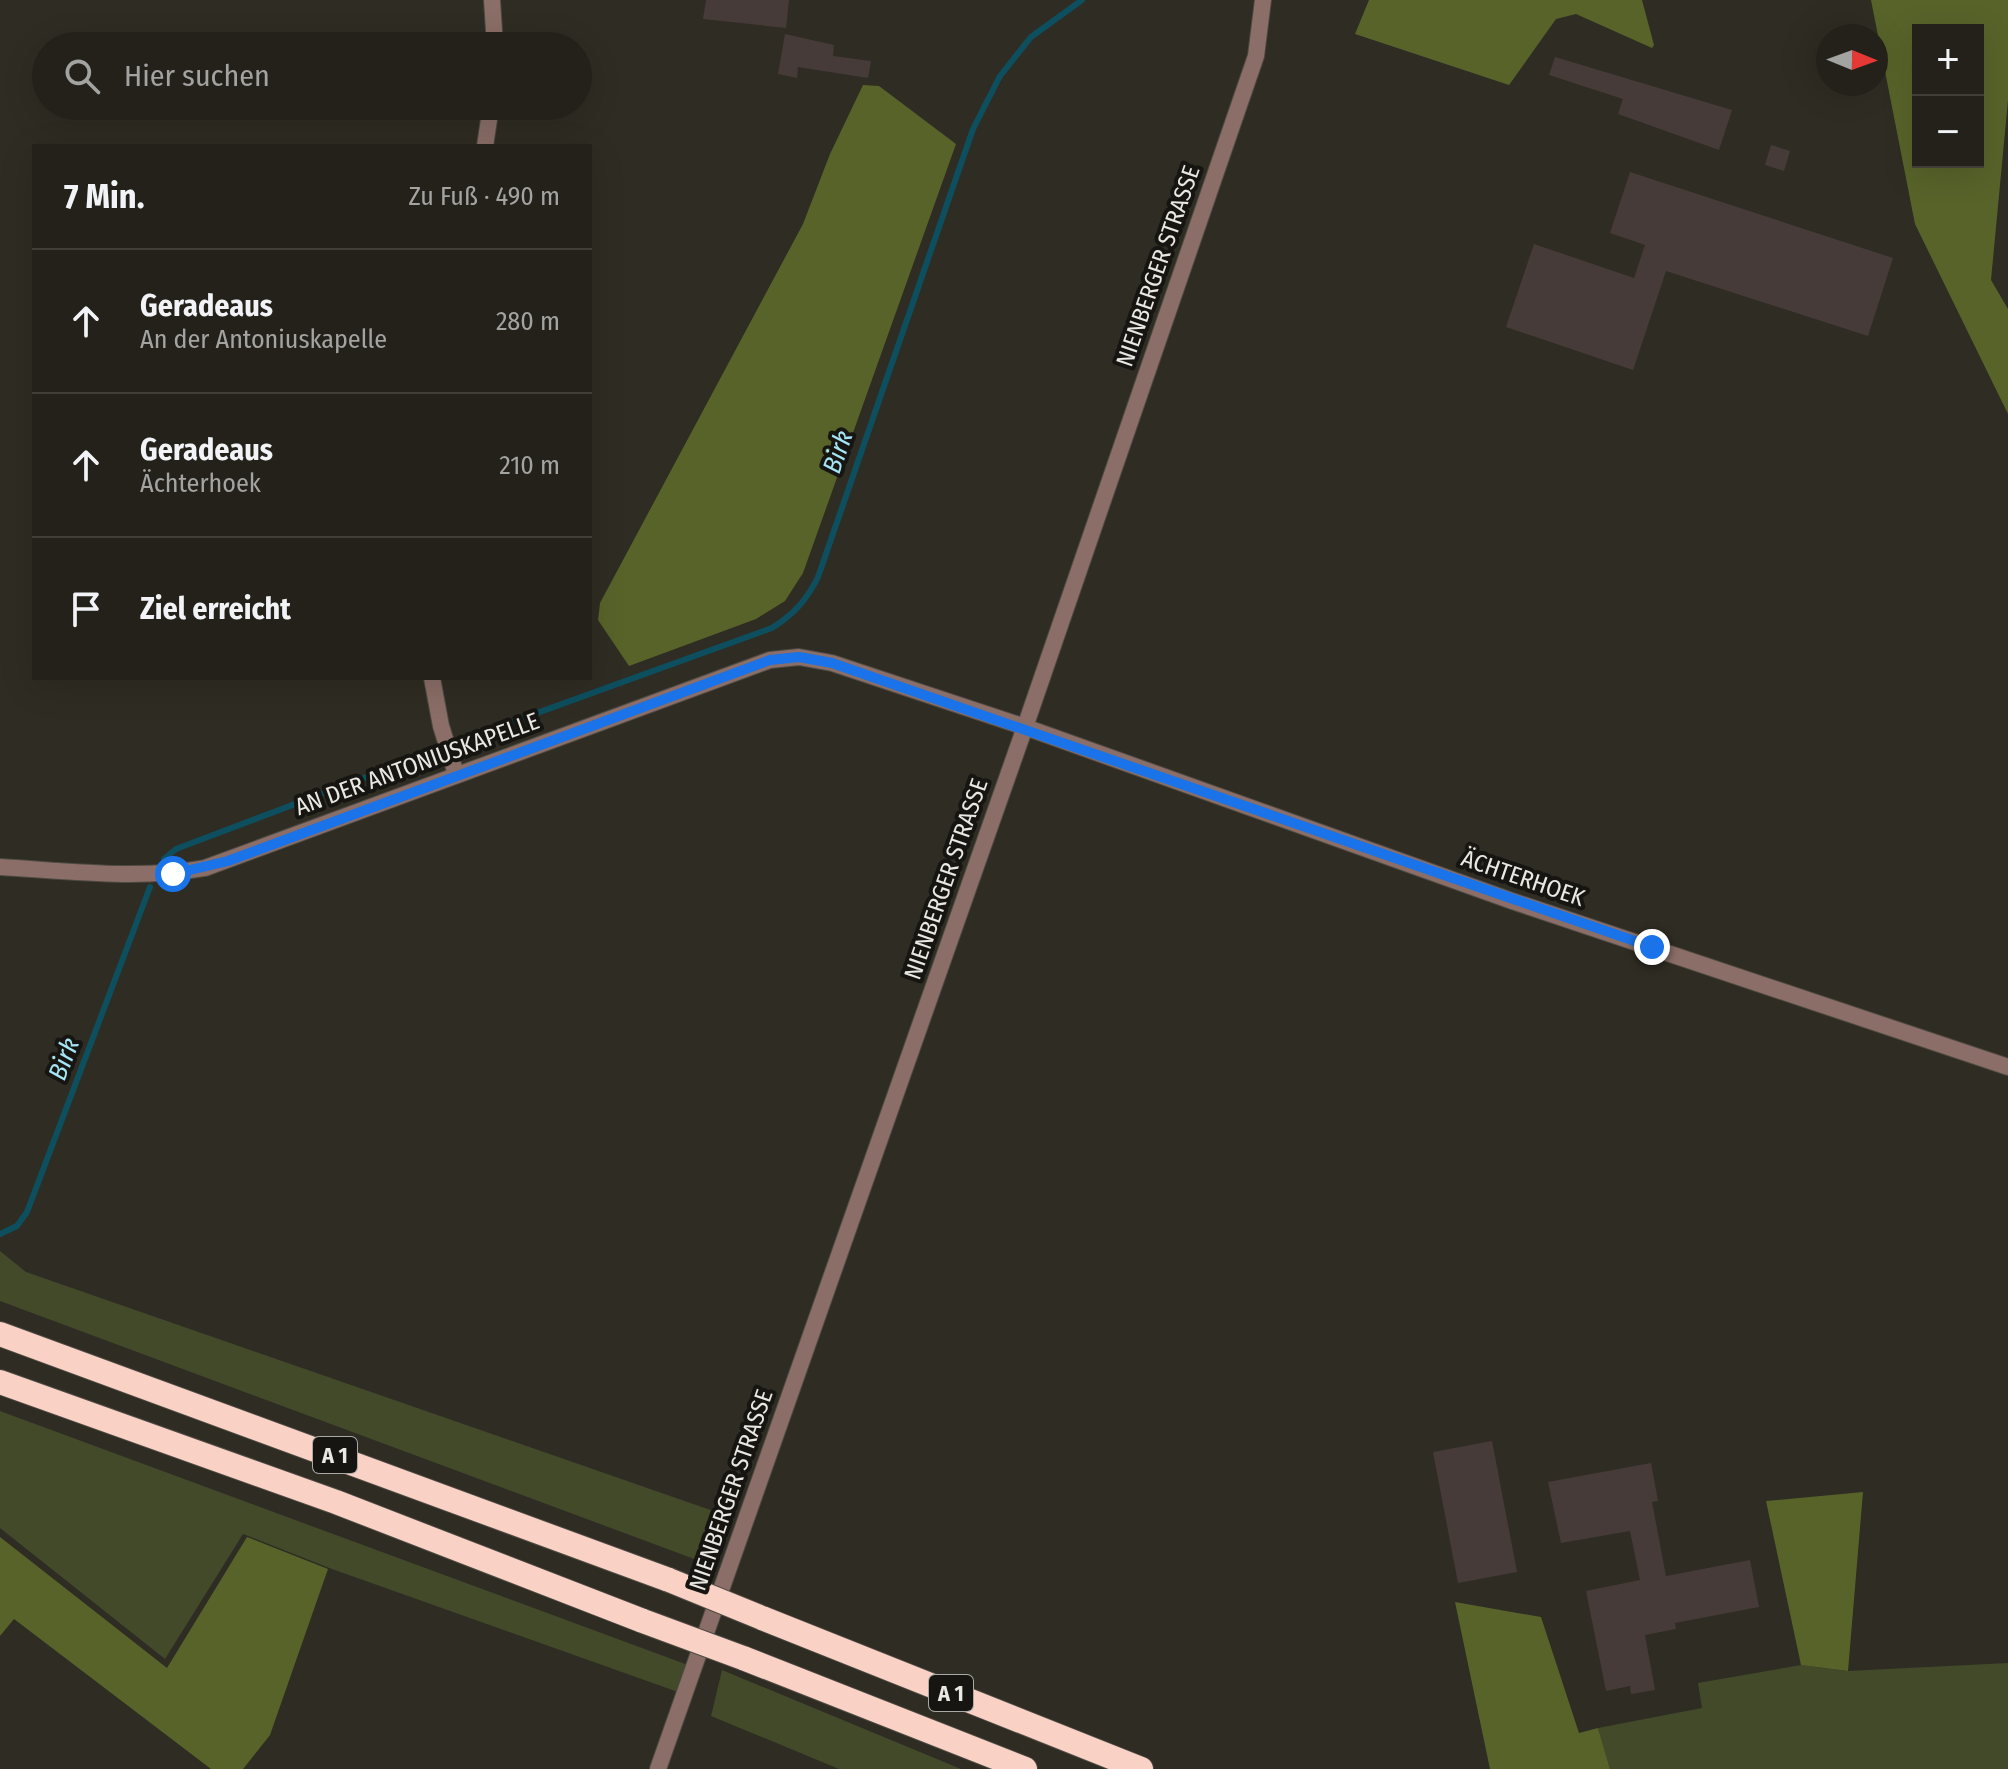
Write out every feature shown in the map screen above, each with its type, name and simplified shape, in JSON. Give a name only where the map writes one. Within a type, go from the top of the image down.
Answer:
[{"type":"highway","name":"A 1","points":[[0,1334],[669,1580],[1141,1769]]},
{"type":"highway","name":"A 1","points":[[0,1382],[336,1502],[1025,1769]]},
{"type":"street","points":[[492,0],[494,32]]},
{"type":"street","name":"NIENBERGER STRASSE","points":[[658,1769],[1025,727],[1256,56],[1263,0]]},
{"type":"street","points":[[485,144],[489,120]]},
{"type":"street","name":"AN DER ANTONIUSKAPELLE","points":[[0,867],[125,874],[173,874],[205,868],[454,768],[770,660],[799,657],[832,663],[1025,727]]},
{"type":"street","points":[[432,680],[441,726],[454,768]]},
{"type":"street","name":"ÄCHTERHOEK","points":[[1025,727],[1512,901],[2008,1067]]},
{"type":"green space","points":[[1369,0],[1642,0],[1654,45],[1652,48],[1576,14],[1556,19],[1509,85],[1355,34]]},
{"type":"green space","points":[[1871,0],[2008,0],[2008,100],[1991,280],[2008,309],[2008,414],[1915,224],[1888,87],[1888,24],[1876,24]]},
{"type":"green space","points":[[863,85],[879,86],[956,144],[803,573],[785,601],[756,619],[629,666],[598,620],[600,603],[803,224],[830,154]]},
{"type":"green space","points":[[0,1251],[26,1272],[722,1514],[705,1563],[0,1301]]},
{"type":"green space","points":[[0,1411],[688,1665],[678,1692],[332,1569],[243,1534],[165,1659],[0,1528]]},
{"type":"green space","points":[[1863,1492],[1848,1671],[1801,1665],[1766,1501]]},
{"type":"green space","points":[[0,1537],[167,1668],[247,1537],[328,1569],[270,1735],[243,1769],[211,1769],[14,1619],[0,1636]]},
{"type":"green space","points":[[1455,1602],[1541,1617],[1579,1733],[1598,1728],[1610,1769],[1490,1769]]},
{"type":"green space","points":[[2008,1663],[2008,1769],[1610,1769],[1598,1728],[1702,1708],[1698,1683],[1801,1665],[1848,1671]]},
{"type":"green space","points":[[722,1670],[961,1769],[839,1769],[711,1716]]},
{"type":"building","points":[[706,0],[789,0],[786,28],[703,19]]},
{"type":"building","points":[[785,34],[834,45],[833,56],[871,61],[868,78],[798,67],[797,78],[778,74]]},
{"type":"building","points":[[1555,57],[1732,110],[1719,150],[1618,114],[1623,99],[1549,75]]},
{"type":"building","points":[[1771,145],[1790,151],[1784,171],[1765,165]]},
{"type":"building","points":[[1630,172],[1893,258],[1868,336],[1666,271],[1633,370],[1506,327],[1534,244],[1634,278],[1645,245],[1610,233]]},
{"type":"building","points":[[1492,1441],[1517,1572],[1458,1583],[1433,1452]]},
{"type":"building","points":[[1651,1463],[1658,1501],[1652,1502],[1666,1576],[1750,1560],[1759,1607],[1675,1623],[1676,1629],[1645,1635],[1655,1690],[1631,1694],[1630,1686],[1606,1691],[1586,1591],[1640,1580],[1630,1531],[1561,1543],[1548,1482]]},
{"type":"waterway","name":"Birk","points":[[465,739],[772,628],[799,606],[818,577],[973,129],[1000,76],[1031,37],[1082,0]]},
{"type":"waterway","name":"Birk","points":[[164,859],[176,849],[433,752]]},
{"type":"waterway","name":"Birk","points":[[0,1234],[17,1226],[27,1212],[150,887]]},
{"type":"route","points":[[173,874],[228,861],[770,660],[799,657],[832,663],[1025,727],[1512,901],[1652,947]]}]
